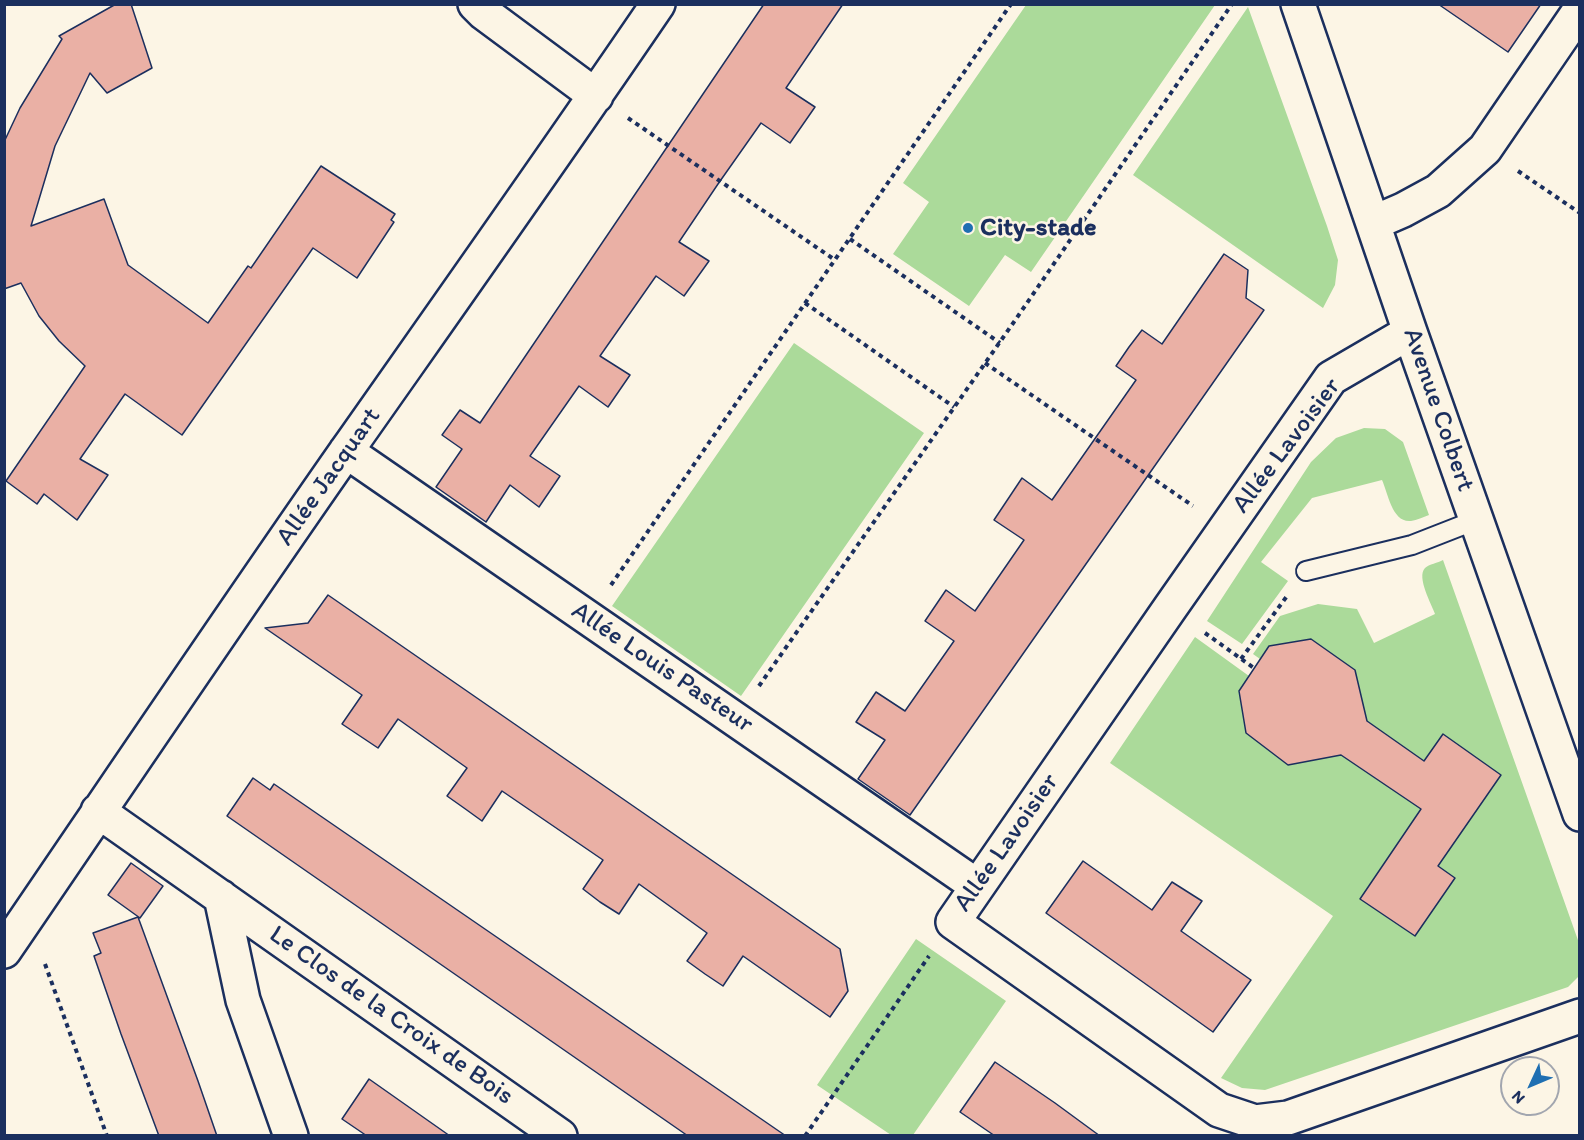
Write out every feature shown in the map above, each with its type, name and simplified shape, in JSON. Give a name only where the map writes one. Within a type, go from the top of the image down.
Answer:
[{"type":"street","points":[[475,4],[596,96]]},
{"type":"street","name":"Allée Jacquart","points":[[4,951],[346,451],[596,96],[658,4]]},
{"type":"street","name":"Avenue Colbert","points":[[1298,4],[1410,332],[1580,814]]},
{"type":"street","points":[[1373,223],[1438,191],[1485,148],[1580,10]]},
{"type":"street","name":"Allée Lavoisier","points":[[1410,332],[1331,378],[953,921],[1219,1110],[1255,1122],[1288,1118],[1580,1016]]},
{"type":"street","name":"Allée Louis Pasteur","points":[[346,451],[977,886]]},
{"type":"street","name":"Le Clos de la Croix de Bois","points":[[98,811],[561,1136]]},
{"type":"street","name":"Le Clos de la Croix de Bois","points":[[221,897],[243,1000],[291,1136]]},
{"type":"lane","points":[[1306,571],[1412,545],[1476,520]]},
{"type":"path","points":[[588,617],[1011,4]]},
{"type":"path","points":[[736,718],[1000,343],[1232,4]]},
{"type":"path","points":[[596,96],[835,260]]},
{"type":"path","points":[[1485,148],[1580,213]]},
{"type":"path","points":[[849,239],[1000,343]]},
{"type":"path","points":[[805,303],[954,407]]},
{"type":"path","points":[[985,363],[1226,528]]},
{"type":"path","points":[[1241,659],[1306,571]]},
{"type":"path","points":[[1170,608],[1254,668]]},
{"type":"path","points":[[28,917],[107,1136]]},
{"type":"path","points":[[805,1136],[932,952]]},
{"type":"green space","points":[[1026,5],[1215,5],[1031,272],[1005,255],[969,306],[893,254],[929,202],[903,183]]},
{"type":"green space","points":[[1248,7],[1338,260],[1335,285],[1323,308],[1133,175]]},
{"type":"green space","points":[[794,343],[924,433],[741,696],[612,606]]},
{"type":"green space","points":[[1364,428],[1385,429],[1403,442],[1429,515],[1411,521],[1399,517],[1382,480],[1312,498],[1261,562],[1288,581],[1242,644],[1207,621],[1311,462],[1336,438]]},
{"type":"green space","points":[[1443,560],[1579,943],[1579,976],[1568,987],[1265,1090],[1242,1088],[1221,1078],[1333,916],[1110,763],[1195,637],[1249,676],[1239,691],[1247,733],[1364,710],[1355,670],[1311,639],[1269,646],[1260,659],[1253,654],[1280,616],[1318,604],[1357,609],[1374,643],[1435,614],[1422,578],[1425,568]]},
{"type":"green space","points":[[916,939],[1006,1001],[913,1135],[891,1135],[817,1085]]},
{"type":"building","points":[[116,4],[131,4],[152,68],[107,93],[90,73],[55,146],[31,226],[104,199],[128,265],[208,323],[248,266],[251,268],[321,166],[395,214],[391,220],[394,222],[357,278],[313,248],[182,435],[125,394],[80,459],[108,475],[77,520],[44,494],[37,504],[6,481],[85,366],[59,341],[39,316],[21,283],[4,289],[4,142],[20,108],[62,39],[59,36]]},
{"type":"building","points":[[764,4],[843,4],[786,88],[815,107],[790,143],[761,123],[679,242],[709,261],[684,296],[656,276],[600,356],[630,375],[608,407],[579,386],[530,456],[560,476],[539,507],[510,485],[486,522],[436,487],[462,449],[442,435],[460,410],[480,423]]},
{"type":"building","points":[[1438,4],[1541,4],[1508,52]]},
{"type":"building","points":[[1224,254],[1248,270],[1246,298],[1264,310],[910,815],[858,779],[885,740],[856,722],[876,692],[905,711],[954,641],[925,621],[946,590],[975,611],[1024,540],[994,520],[1022,478],[1052,500],[1136,380],[1116,366],[1129,347],[1142,330],[1162,344]]},
{"type":"building","points":[[328,595],[840,949],[848,991],[830,1017],[743,956],[723,986],[705,974],[687,961],[707,933],[639,884],[619,914],[600,902],[583,889],[603,860],[502,791],[482,821],[447,796],[467,768],[398,719],[378,748],[342,724],[362,695],[265,628],[308,623]]},
{"type":"building","points":[[1311,639],[1355,670],[1367,721],[1424,761],[1443,734],[1501,775],[1438,866],[1455,878],[1415,936],[1360,899],[1421,809],[1341,755],[1288,765],[1246,733],[1239,691],[1269,646]]},
{"type":"building","points":[[253,778],[270,790],[274,784],[786,1136],[688,1136],[227,816]]},
{"type":"building","points":[[1083,861],[1152,910],[1172,882],[1202,901],[1181,931],[1251,980],[1213,1032],[1046,913]]},
{"type":"building","points":[[131,863],[163,886],[140,918],[108,895]]},
{"type":"building","points":[[138,917],[217,1136],[159,1136],[121,1034],[94,956],[101,953],[93,933]]},
{"type":"building","points":[[995,1062],[1100,1136],[995,1136],[960,1112]]},
{"type":"building","points":[[369,1079],[450,1136],[367,1136],[342,1119]]},
{"type":"place","name":"City-stade","points":[[968,228]]}]
